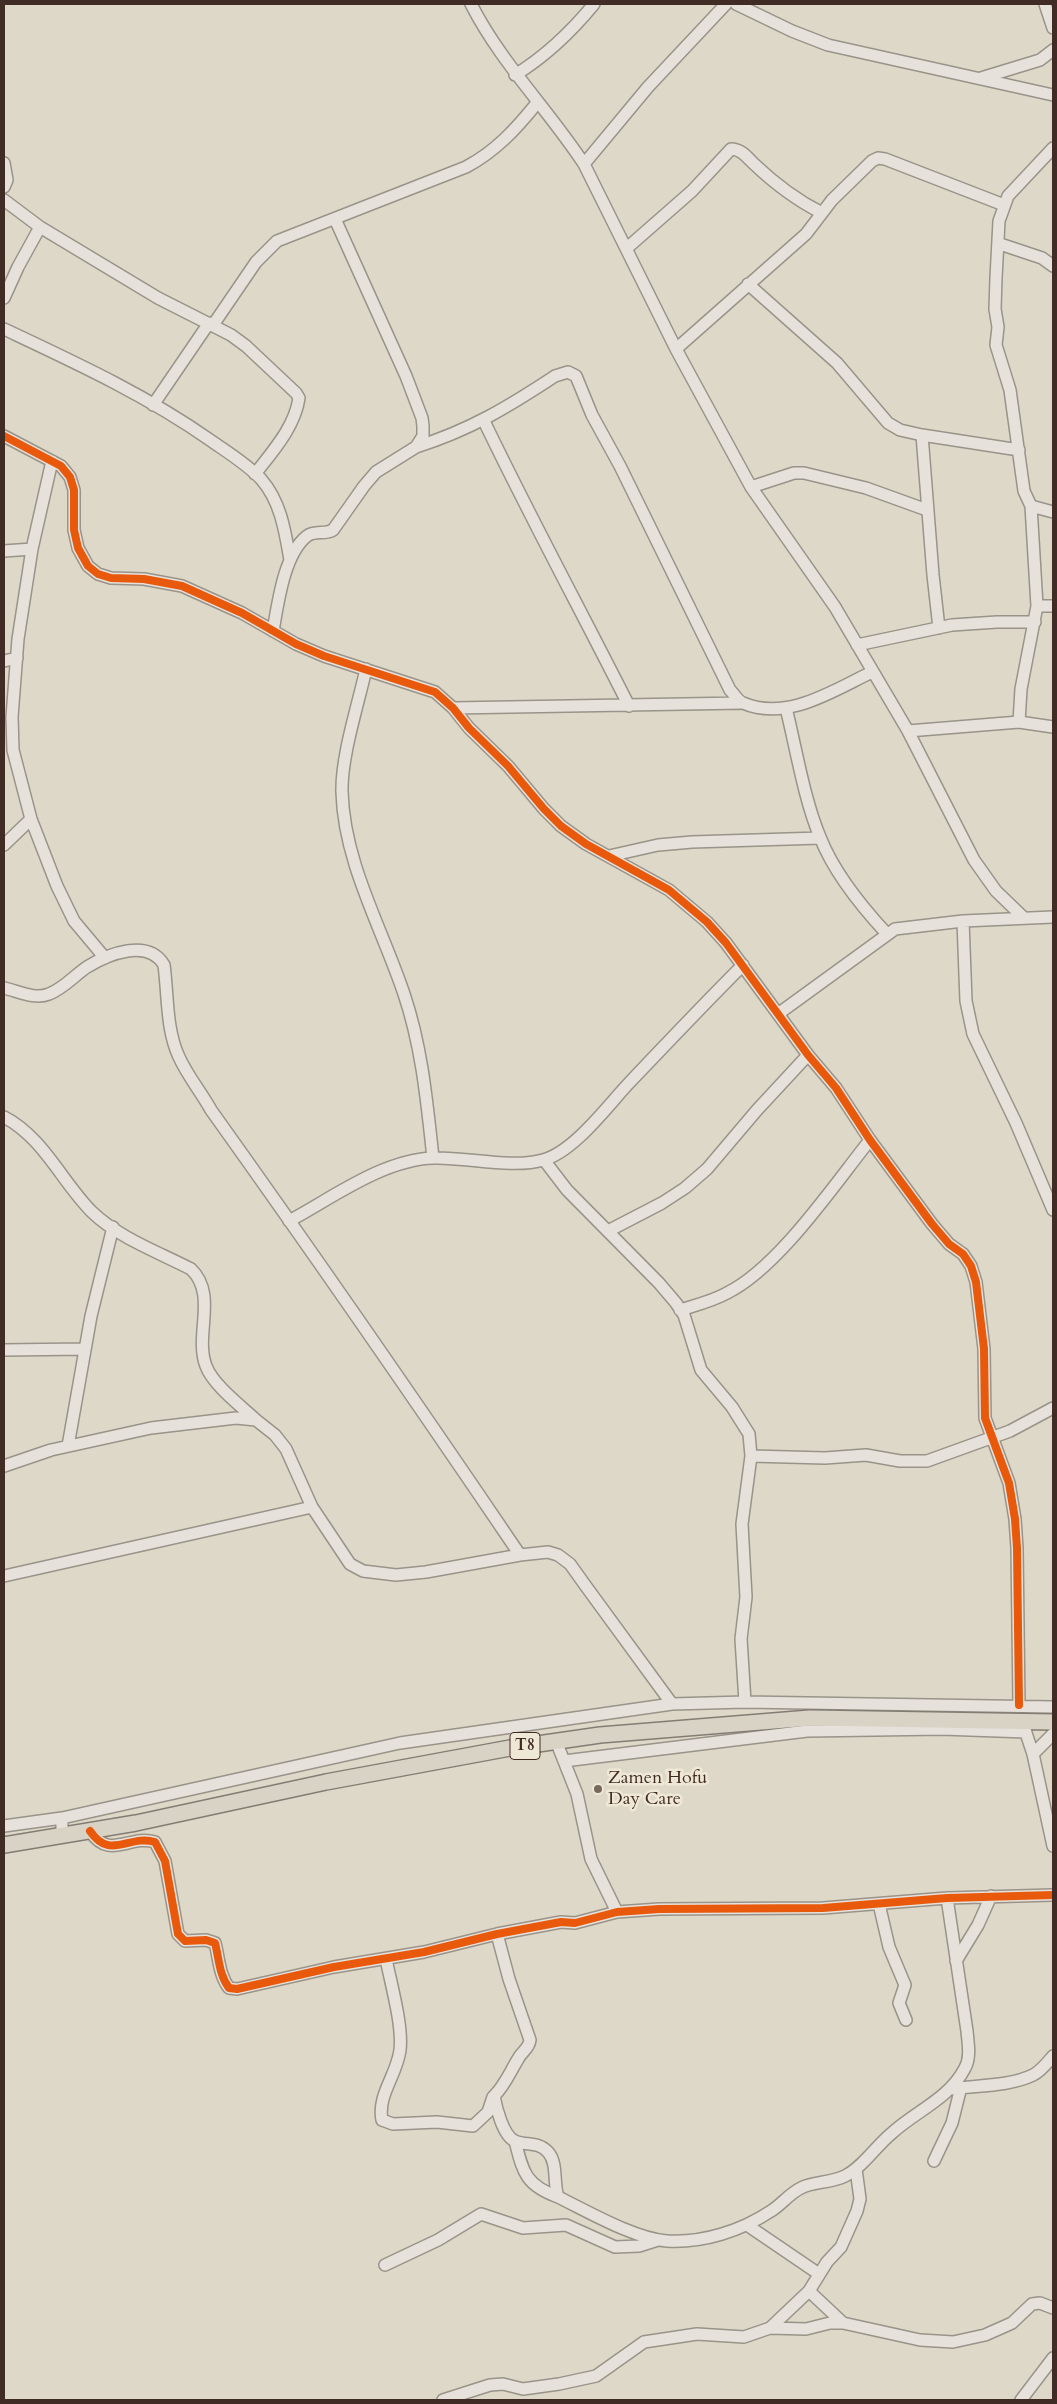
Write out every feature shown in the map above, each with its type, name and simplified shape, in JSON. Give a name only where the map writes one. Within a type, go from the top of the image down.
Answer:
[{"type":"main road","name":"T8","points":[[4,1845],[90,1831],[326,1782],[556,1741],[810,1718],[1024,1726],[1053,1722]]},
{"type":"street","points":[[471,4],[515,75],[584,164],[676,349],[751,487],[780,531],[817,578],[908,732],[974,860],[996,892],[1024,918]]},
{"type":"street","points":[[515,75],[538,61],[555,46],[594,4]]},
{"type":"street","points":[[584,164],[648,87],[726,4]]},
{"type":"street","points":[[736,4],[792,31],[828,45],[1053,95]]},
{"type":"street","points":[[1045,4],[1053,28]]},
{"type":"street","points":[[980,78],[1040,60],[1053,50]]},
{"type":"street","points":[[153,405],[256,262],[270,246],[335,218],[466,168],[488,155],[516,129],[537,103]]},
{"type":"street","points":[[1019,722],[1020,689],[1038,606],[1031,506],[1024,491],[1010,390],[996,345],[998,327],[995,309],[996,278],[1000,244],[1000,221],[1004,205],[1015,187],[1053,148]]},
{"type":"street","points":[[627,248],[684,198],[732,149],[741,152],[770,180],[796,200],[822,213]]},
{"type":"street","points":[[676,349],[806,234],[822,213],[866,165],[878,158],[1004,205]]},
{"type":"street","points":[[4,163],[7,180],[4,187]]},
{"type":"street","points":[[4,200],[40,227],[158,298],[211,324],[246,346],[283,380],[299,398],[294,417],[281,441],[255,474]]},
{"type":"street","points":[[335,218],[406,376],[422,418],[423,436],[416,447]]},
{"type":"street","points":[[4,298],[18,267],[40,227]]},
{"type":"street","points":[[1000,244],[1042,258],[1053,266]]},
{"type":"street","points":[[748,284],[837,362],[888,423],[900,430],[922,435],[1019,450]]},
{"type":"street","points":[[4,329],[90,370],[177,417],[234,456],[261,480],[277,504],[285,528],[290,560]]},
{"type":"street","points":[[273,631],[290,560],[308,535],[313,532],[328,533],[333,530],[376,472],[416,447],[448,437],[484,421],[555,376],[568,372],[576,376],[592,415],[620,466],[730,690],[742,703]]},
{"type":"street","points":[[484,421],[532,520],[569,586],[628,706]]},
{"type":"street","points":[[922,435],[927,510],[939,628]]},
{"type":"street","points":[[4,436],[61,466],[70,477],[74,490],[74,530],[78,548],[88,566],[98,574],[111,578],[144,579],[182,586],[242,613],[296,644],[324,656],[435,692],[453,708],[561,826],[669,890],[692,907],[743,965],[808,1055],[836,1088],[870,1140],[932,1224],[948,1244],[963,1254],[971,1266],[976,1282],[984,1349],[985,1418],[1009,1483],[1015,1519],[1018,1548],[1019,1705]]},
{"type":"street","points":[[52,461],[32,549],[17,658],[12,717],[13,750],[31,819],[57,886],[74,921],[105,958]]},
{"type":"street","points":[[751,487],[794,473],[804,473],[866,488],[927,510]]},
{"type":"street","points":[[1031,506],[1053,512]]},
{"type":"street","points":[[4,551],[32,549]]},
{"type":"street","points":[[1038,606],[1053,606]]},
{"type":"street","points":[[857,645],[939,628],[997,622],[1034,622]]},
{"type":"street","points":[[4,661],[17,658]]},
{"type":"street","points":[[366,669],[342,773],[343,813],[356,869],[405,995],[417,1042],[433,1158]]},
{"type":"street","points":[[453,708],[742,703],[762,708],[786,708],[809,702],[872,672]]},
{"type":"street","points":[[786,708],[820,838],[838,872],[864,910],[887,934]]},
{"type":"street","points":[[908,732],[1019,722],[1053,727]]},
{"type":"street","points":[[4,845],[31,819]]},
{"type":"street","points":[[609,856],[658,845],[692,842],[820,838]]},
{"type":"street","points":[[778,1014],[896,929],[962,921],[1053,917]]},
{"type":"street","points":[[962,921],[966,1001],[973,1034],[1016,1123],[1053,1210]]},
{"type":"street","points":[[4,988],[30,996],[49,995],[88,966],[122,952],[143,950],[159,957],[164,965],[173,1036],[178,1056],[211,1110],[394,1368],[520,1555]]},
{"type":"street","points":[[289,1221],[392,1166],[408,1161],[433,1158],[518,1162],[544,1160],[558,1153],[595,1121],[620,1092],[743,965]]},
{"type":"street","points":[[608,1231],[662,1203],[685,1188],[706,1169],[808,1055]]},
{"type":"street","points":[[4,1117],[14,1122],[33,1139],[92,1212],[123,1235],[191,1269],[198,1276],[206,1312],[203,1345],[206,1367],[213,1378],[256,1420],[275,1434],[286,1449],[312,1507],[350,1564],[363,1571],[396,1575],[426,1572],[520,1555],[548,1552],[558,1555],[570,1564],[672,1704]]},
{"type":"street","points":[[680,1310],[727,1294],[772,1260],[870,1140]]},
{"type":"street","points":[[544,1160],[568,1190],[659,1283],[684,1315],[701,1370],[732,1407],[747,1429],[752,1444],[742,1524],[746,1596],[741,1639],[745,1702]]},
{"type":"street","points":[[68,1446],[86,1349],[113,1227]]},
{"type":"street","points":[[4,1350],[86,1349]]},
{"type":"street","points":[[751,1456],[826,1458],[866,1455],[914,1462],[935,1459],[992,1439],[1053,1408]]},
{"type":"street","points":[[4,1466],[68,1446],[187,1423],[236,1418],[256,1420]]},
{"type":"street","points":[[4,1576],[312,1507]]},
{"type":"street","points":[[4,1826],[62,1818],[400,1744],[672,1704],[745,1702],[1053,1707]]},
{"type":"street","points":[[564,1761],[807,1731],[1024,1726],[1034,1754],[1053,1846]]},
{"type":"street","points":[[1034,1754],[1053,1734]]},
{"type":"street","points":[[556,1741],[577,1794],[591,1859],[617,1912]]},
{"type":"street","points":[[62,1818],[62,1836]]},
{"type":"street","points":[[90,1831],[97,1841],[104,1845],[142,1840],[155,1842],[165,1861],[178,1934],[185,1941],[206,1940],[215,1943],[220,1968],[229,1988],[237,1989],[497,1934],[561,1922],[575,1923],[617,1912],[659,1909],[823,1908],[1051,1891]]},
{"type":"street","points":[[956,1961],[978,1925],[991,1896]]},
{"type":"street","points":[[934,2161],[952,2123],[955,2088],[966,2065],[969,2050],[965,2007],[946,1898]]},
{"type":"street","points":[[879,1904],[889,1947],[905,1985],[899,2003],[906,2020]]},
{"type":"street","points":[[386,1958],[400,2048],[397,2065],[382,2101],[382,2120],[393,2124],[438,2122],[473,2126],[488,2112],[494,2096],[501,2088],[518,2057],[529,2046],[530,2040],[509,1979],[497,1934]]},
{"type":"street","points":[[494,2096],[498,2115],[506,2133],[514,2141],[526,2178],[544,2192],[638,2234],[659,2240],[688,2240],[720,2235],[747,2225],[771,2211],[802,2187],[829,2182],[856,2170],[891,2133],[955,2088],[988,2085],[1032,2075],[1041,2070],[1053,2056]]},
{"type":"street","points":[[514,2141],[534,2144],[548,2152],[552,2161],[555,2189],[558,2197]]},
{"type":"street","points":[[443,2400],[490,2385],[503,2384],[523,2389],[596,2376],[644,2342],[698,2334],[744,2338],[770,2328],[809,2291],[819,2274],[841,2247],[858,2212],[860,2199],[856,2170]]},
{"type":"street","points":[[385,2265],[438,2240],[482,2214],[523,2228],[566,2225],[615,2247],[639,2246],[659,2240]]},
{"type":"street","points":[[747,2225],[819,2274]]},
{"type":"street","points":[[809,2291],[843,2324]]},
{"type":"street","points":[[770,2328],[806,2329],[830,2323],[920,2340],[953,2342],[971,2339],[1007,2326],[1032,2304],[1040,2303],[1053,2308]]},
{"type":"street","points":[[1021,2400],[1053,2358]]},
{"type":"cycle path","points":[[4,436],[61,466],[70,477],[74,490],[74,530],[78,548],[88,566],[98,574],[111,578],[144,579],[182,586],[242,613],[296,644],[324,656],[435,692],[453,708],[469,728],[508,766],[561,826],[586,844],[669,890],[707,922],[726,943],[808,1055],[836,1088],[870,1140],[932,1224],[949,1244],[963,1254],[971,1266],[976,1282],[984,1349],[985,1418],[1009,1483],[1015,1519],[1019,1705]]},
{"type":"cycle path","points":[[90,1831],[97,1840],[112,1846],[146,1840],[155,1842],[165,1861],[178,1934],[185,1941],[206,1940],[215,1943],[221,1972],[226,1983],[229,1988],[237,1989],[334,1967],[424,1952],[497,1934],[561,1922],[575,1923],[617,1912],[659,1909],[823,1908],[947,1898],[1053,1895]]},
{"type":"place","name":"Zamen Hofu Day Care","points":[[598,1789]]}]
